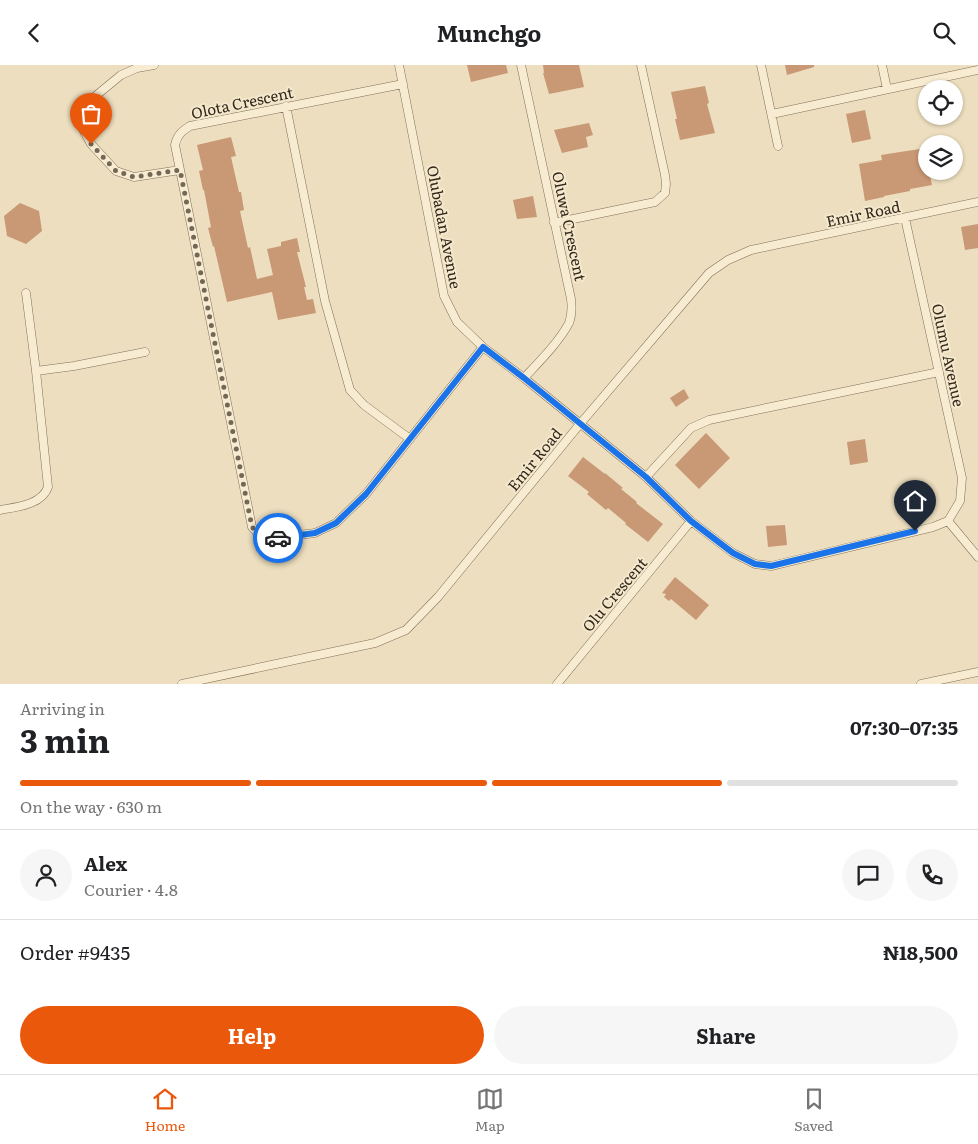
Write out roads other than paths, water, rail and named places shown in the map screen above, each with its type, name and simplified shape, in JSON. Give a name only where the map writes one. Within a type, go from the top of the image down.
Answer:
[{"type":"street","points":[[154,65],[137,68],[121,75],[81,108],[80,122],[91,144],[116,171],[134,177],[180,170]]},
{"type":"street","name":"Olubadan Avenue","points":[[399,65],[444,296],[457,322],[483,347],[580,424]]},
{"type":"street","name":"Oluwa Crescent","points":[[521,65],[572,311],[569,322],[553,346],[524,378]]},
{"type":"street","points":[[554,223],[655,202],[665,193],[665,175],[641,65]]},
{"type":"street","points":[[761,65],[778,146]]},
{"type":"street","points":[[882,65],[887,89]]},
{"type":"street","points":[[772,114],[978,70]]},
{"type":"street","name":"Olota Crescent","points":[[403,84],[190,126],[176,138],[174,145],[252,527],[261,537],[275,538],[315,533],[336,523],[366,494],[483,347]]},
{"type":"street","points":[[286,106],[324,301],[350,390],[364,405],[410,439]]},
{"type":"street","name":"Emir Road","points":[[182,684],[375,643],[406,630],[438,597],[580,424],[709,273],[728,260],[751,250],[978,202]]},
{"type":"street","name":"Olumu Avenue","points":[[905,218],[962,478],[960,501],[948,521]]},
{"type":"street","points":[[0,511],[41,499],[48,487],[26,293]]},
{"type":"street","points":[[36,371],[74,366],[145,352]]},
{"type":"street","points":[[646,477],[691,428],[709,420],[939,372]]},
{"type":"street","points":[[580,424],[646,477],[691,521],[733,553],[755,564],[771,566],[933,527],[948,521],[978,557]]},
{"type":"street","name":"Olu Crescent","points":[[557,684],[691,521]]},
{"type":"street","points":[[921,684],[978,672]]}]
